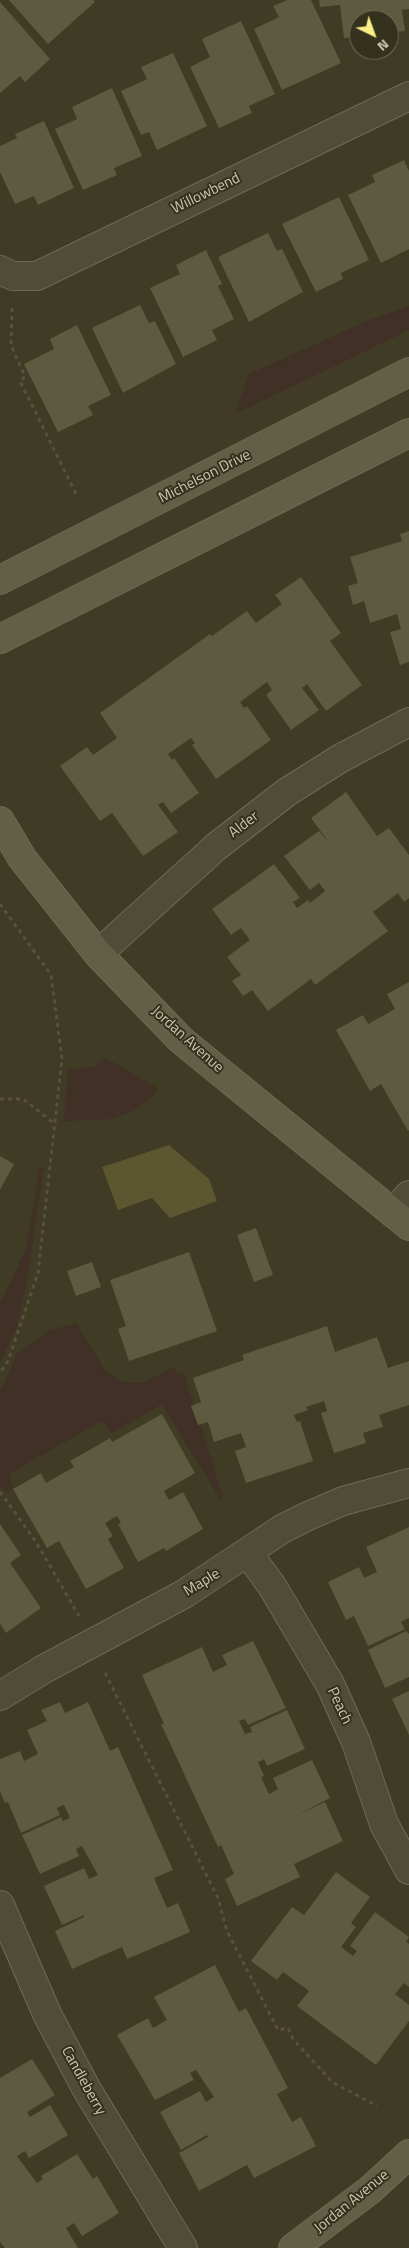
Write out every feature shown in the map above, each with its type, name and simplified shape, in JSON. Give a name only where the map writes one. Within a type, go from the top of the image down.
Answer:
[{"type":"main road","name":"Michelson Drive","points":[[0,580],[409,372]]},
{"type":"main road","points":[[0,639],[409,433]]},
{"type":"main road","name":"Jordan Avenue","points":[[0,820],[22,858],[98,954],[182,1040],[404,1211]]},
{"type":"main road","name":"Jordan Avenue","points":[[293,2248],[370,2190],[409,2154]]},
{"type":"street","name":"Willowbend","points":[[6,273],[38,276],[409,96]]},
{"type":"street","name":"Alder","points":[[98,954],[217,846],[287,792],[340,758],[409,722]]},
{"type":"street","name":"Maple","points":[[0,1696],[44,1669],[184,1594],[282,1530],[308,1516],[343,1501],[409,1483]]},
{"type":"street","name":"Peach","points":[[248,1553],[272,1586],[330,1684],[356,1742],[384,1824],[409,1870]]},
{"type":"street","name":"Candleberry","points":[[0,1905],[47,2014],[86,2088],[184,2248]]},
{"type":"path","points":[[6,273],[11,344],[24,378],[20,381],[77,496]]},
{"type":"path","points":[[0,904],[51,975],[62,1059],[38,1272],[8,1361],[0,1373]]},
{"type":"path","points":[[0,1099],[23,1099],[56,1124]]},
{"type":"path","points":[[0,1492],[36,1542],[84,1625]]},
{"type":"path","points":[[101,1664],[218,1898],[227,1931],[278,2030],[288,2028],[293,2039],[332,2082],[377,2106]]},
{"type":"shaded area","points":[[409,306],[409,330],[235,414],[249,374],[367,321]]},
{"type":"shaded area","points":[[104,1057],[157,1088],[157,1092],[135,1110],[112,1119],[64,1121],[68,1070],[96,1066]]},
{"type":"shaded area","points":[[169,1145],[209,1179],[217,1201],[170,1218],[152,1198],[118,1210],[102,1167]]},
{"type":"shaded area","points":[[40,1167],[44,1167],[28,1275],[17,1326],[0,1363],[0,1304],[26,1249]]},
{"type":"shaded area","points":[[76,1323],[105,1370],[122,1382],[142,1383],[174,1367],[178,1375],[183,1371],[223,1497],[220,1499],[162,1404],[112,1433],[102,1421],[10,1473],[13,1489],[6,1493],[0,1485],[0,1393],[17,1354],[48,1331]]},
{"type":"building","points":[[9,0],[93,0],[95,2],[48,44]]},
{"type":"building","points":[[287,0],[311,0],[341,63],[282,90],[254,29],[279,17],[273,6]]},
{"type":"building","points":[[319,0],[409,0],[409,9],[402,10],[405,31],[399,32],[399,10],[349,10],[349,38],[344,38],[340,5],[320,7]]},
{"type":"building","points":[[0,2],[50,59],[25,82],[20,76],[0,93]]},
{"type":"building","points":[[241,21],[275,94],[249,106],[252,113],[219,128],[190,67],[210,57],[202,39]]},
{"type":"building","points":[[173,53],[207,126],[157,150],[149,132],[141,135],[121,91],[147,79],[141,67]]},
{"type":"building","points":[[112,88],[142,156],[114,168],[117,175],[83,190],[55,129],[77,119],[72,107]]},
{"type":"building","points":[[44,121],[74,188],[38,205],[34,196],[15,204],[0,172],[0,146],[17,138],[15,134]]},
{"type":"building","points":[[404,160],[409,171],[409,249],[381,263],[348,195],[375,182],[372,175]]},
{"type":"building","points":[[339,197],[369,260],[341,273],[343,279],[316,292],[282,224]]},
{"type":"building","points":[[268,233],[277,251],[282,249],[303,292],[249,322],[218,257]]},
{"type":"building","points":[[206,250],[222,284],[218,286],[234,319],[212,330],[217,340],[183,357],[150,288],[180,274],[176,265]]},
{"type":"building","points":[[140,305],[149,323],[155,321],[176,364],[123,393],[92,328]]},
{"type":"building","points":[[77,325],[111,395],[88,406],[93,415],[58,432],[24,364],[54,349],[50,339]]},
{"type":"building","points":[[409,531],[409,662],[400,665],[390,632],[401,629],[397,614],[370,623],[364,601],[353,605],[348,586],[358,583],[350,557],[402,541],[400,534]]},
{"type":"building","points":[[301,577],[341,633],[330,641],[362,685],[326,711],[307,684],[302,688],[319,710],[291,730],[266,695],[272,690],[267,682],[240,702],[244,708],[247,706],[271,740],[216,779],[192,745],[195,743],[191,738],[168,754],[172,760],[174,758],[199,793],[171,813],[163,802],[158,805],[178,832],[143,856],[112,813],[100,821],[60,766],[87,747],[93,755],[117,738],[100,713],[210,634],[212,636],[247,611],[256,623],[282,604],[275,595]]},
{"type":"building","points":[[346,792],[377,836],[389,828],[409,855],[409,898],[404,902],[398,893],[373,912],[388,931],[315,985],[311,979],[268,1011],[252,990],[243,996],[232,981],[241,975],[227,957],[250,940],[241,928],[231,935],[212,909],[274,864],[300,898],[293,902],[297,908],[308,900],[310,903],[325,891],[319,883],[310,890],[284,856],[319,831],[330,844],[311,818]]},
{"type":"building","points":[[409,982],[408,1131],[381,1084],[370,1091],[336,1030],[363,1015],[368,1024],[395,1009],[387,994]]},
{"type":"building","points":[[0,1156],[14,1164],[0,1190]]},
{"type":"building","points":[[256,1228],[273,1275],[254,1282],[237,1235]]},
{"type":"building","points":[[189,1252],[217,1331],[129,1361],[118,1329],[126,1326],[110,1280]]},
{"type":"building","points":[[92,1262],[101,1287],[76,1296],[67,1271]]},
{"type":"building","points":[[327,1326],[335,1352],[377,1337],[388,1368],[409,1361],[409,1405],[379,1415],[383,1427],[363,1433],[366,1443],[334,1453],[321,1413],[327,1411],[324,1401],[306,1407],[308,1410],[294,1415],[297,1422],[300,1421],[313,1461],[246,1483],[235,1451],[246,1447],[241,1433],[214,1442],[208,1422],[198,1425],[191,1406],[201,1402],[193,1378],[244,1360],[242,1355]]},
{"type":"building","points":[[162,1414],[195,1473],[164,1491],[169,1500],[183,1492],[203,1529],[166,1551],[164,1548],[138,1562],[118,1524],[121,1523],[117,1516],[105,1523],[113,1536],[108,1539],[124,1568],[86,1589],[59,1541],[47,1548],[13,1489],[41,1473],[46,1483],[74,1467],[70,1461],[110,1438],[112,1442]]},
{"type":"building","points":[[0,1524],[21,1555],[10,1563],[41,1608],[6,1633],[0,1624]]},
{"type":"building","points":[[409,1527],[409,1618],[401,1622],[405,1629],[368,1646],[354,1616],[346,1620],[328,1582],[359,1567],[364,1578],[377,1572],[366,1547]]},
{"type":"building","points":[[406,1631],[409,1634],[409,1677],[385,1688],[368,1650]]},
{"type":"building","points":[[253,1641],[286,1708],[248,1725],[245,1719],[239,1721],[245,1734],[252,1732],[250,1727],[287,1710],[305,1749],[267,1766],[264,1759],[258,1762],[264,1776],[261,1777],[269,1794],[278,1789],[273,1778],[312,1760],[330,1798],[295,1816],[325,1802],[343,1841],[294,1864],[300,1877],[237,1906],[225,1879],[234,1874],[221,1845],[218,1847],[161,1724],[164,1724],[142,1675],[202,1647],[213,1672],[227,1665],[222,1655]]},
{"type":"building","points":[[409,1691],[409,1735],[392,1699]]},
{"type":"building","points":[[60,1702],[65,1713],[88,1702],[110,1751],[118,1747],[173,1870],[154,1878],[167,1908],[178,1903],[190,1932],[127,1959],[122,1947],[72,1969],[55,1931],[84,1917],[84,1915],[62,1925],[44,1886],[84,1868],[89,1879],[98,1875],[82,1846],[76,1849],[79,1856],[40,1874],[22,1835],[61,1817],[63,1821],[70,1818],[64,1805],[57,1808],[60,1815],[21,1833],[8,1802],[5,1803],[0,1791],[0,1759],[20,1751],[24,1761],[38,1754],[27,1730],[47,1721],[41,1710]]},
{"type":"building","points":[[336,1872],[370,1897],[351,1923],[356,1927],[341,1947],[353,1956],[357,1951],[350,1946],[375,1912],[409,1937],[406,1942],[409,1944],[409,1987],[404,1983],[395,1994],[409,2005],[409,2021],[376,2065],[297,2006],[309,1991],[283,1972],[277,1980],[251,1961],[292,1907],[304,1915]]},
{"type":"building","points":[[215,1965],[239,2012],[246,2008],[288,2088],[277,2094],[292,2122],[301,2117],[316,2146],[254,2178],[247,2165],[199,2191],[179,2153],[208,2137],[207,2135],[181,2150],[160,2112],[200,2091],[206,2102],[214,2097],[196,2070],[190,2073],[194,2080],[155,2100],[117,2035],[148,2018],[153,2028],[167,2020],[154,1997]]},
{"type":"building","points":[[32,2059],[55,2095],[27,2112],[30,2117],[50,2105],[68,2135],[29,2158],[25,2151],[17,2156],[37,2183],[43,2179],[41,2176],[77,2154],[93,2179],[97,2176],[119,2213],[82,2236],[74,2223],[66,2228],[78,2248],[5,2248],[0,2242],[0,2078]]}]
